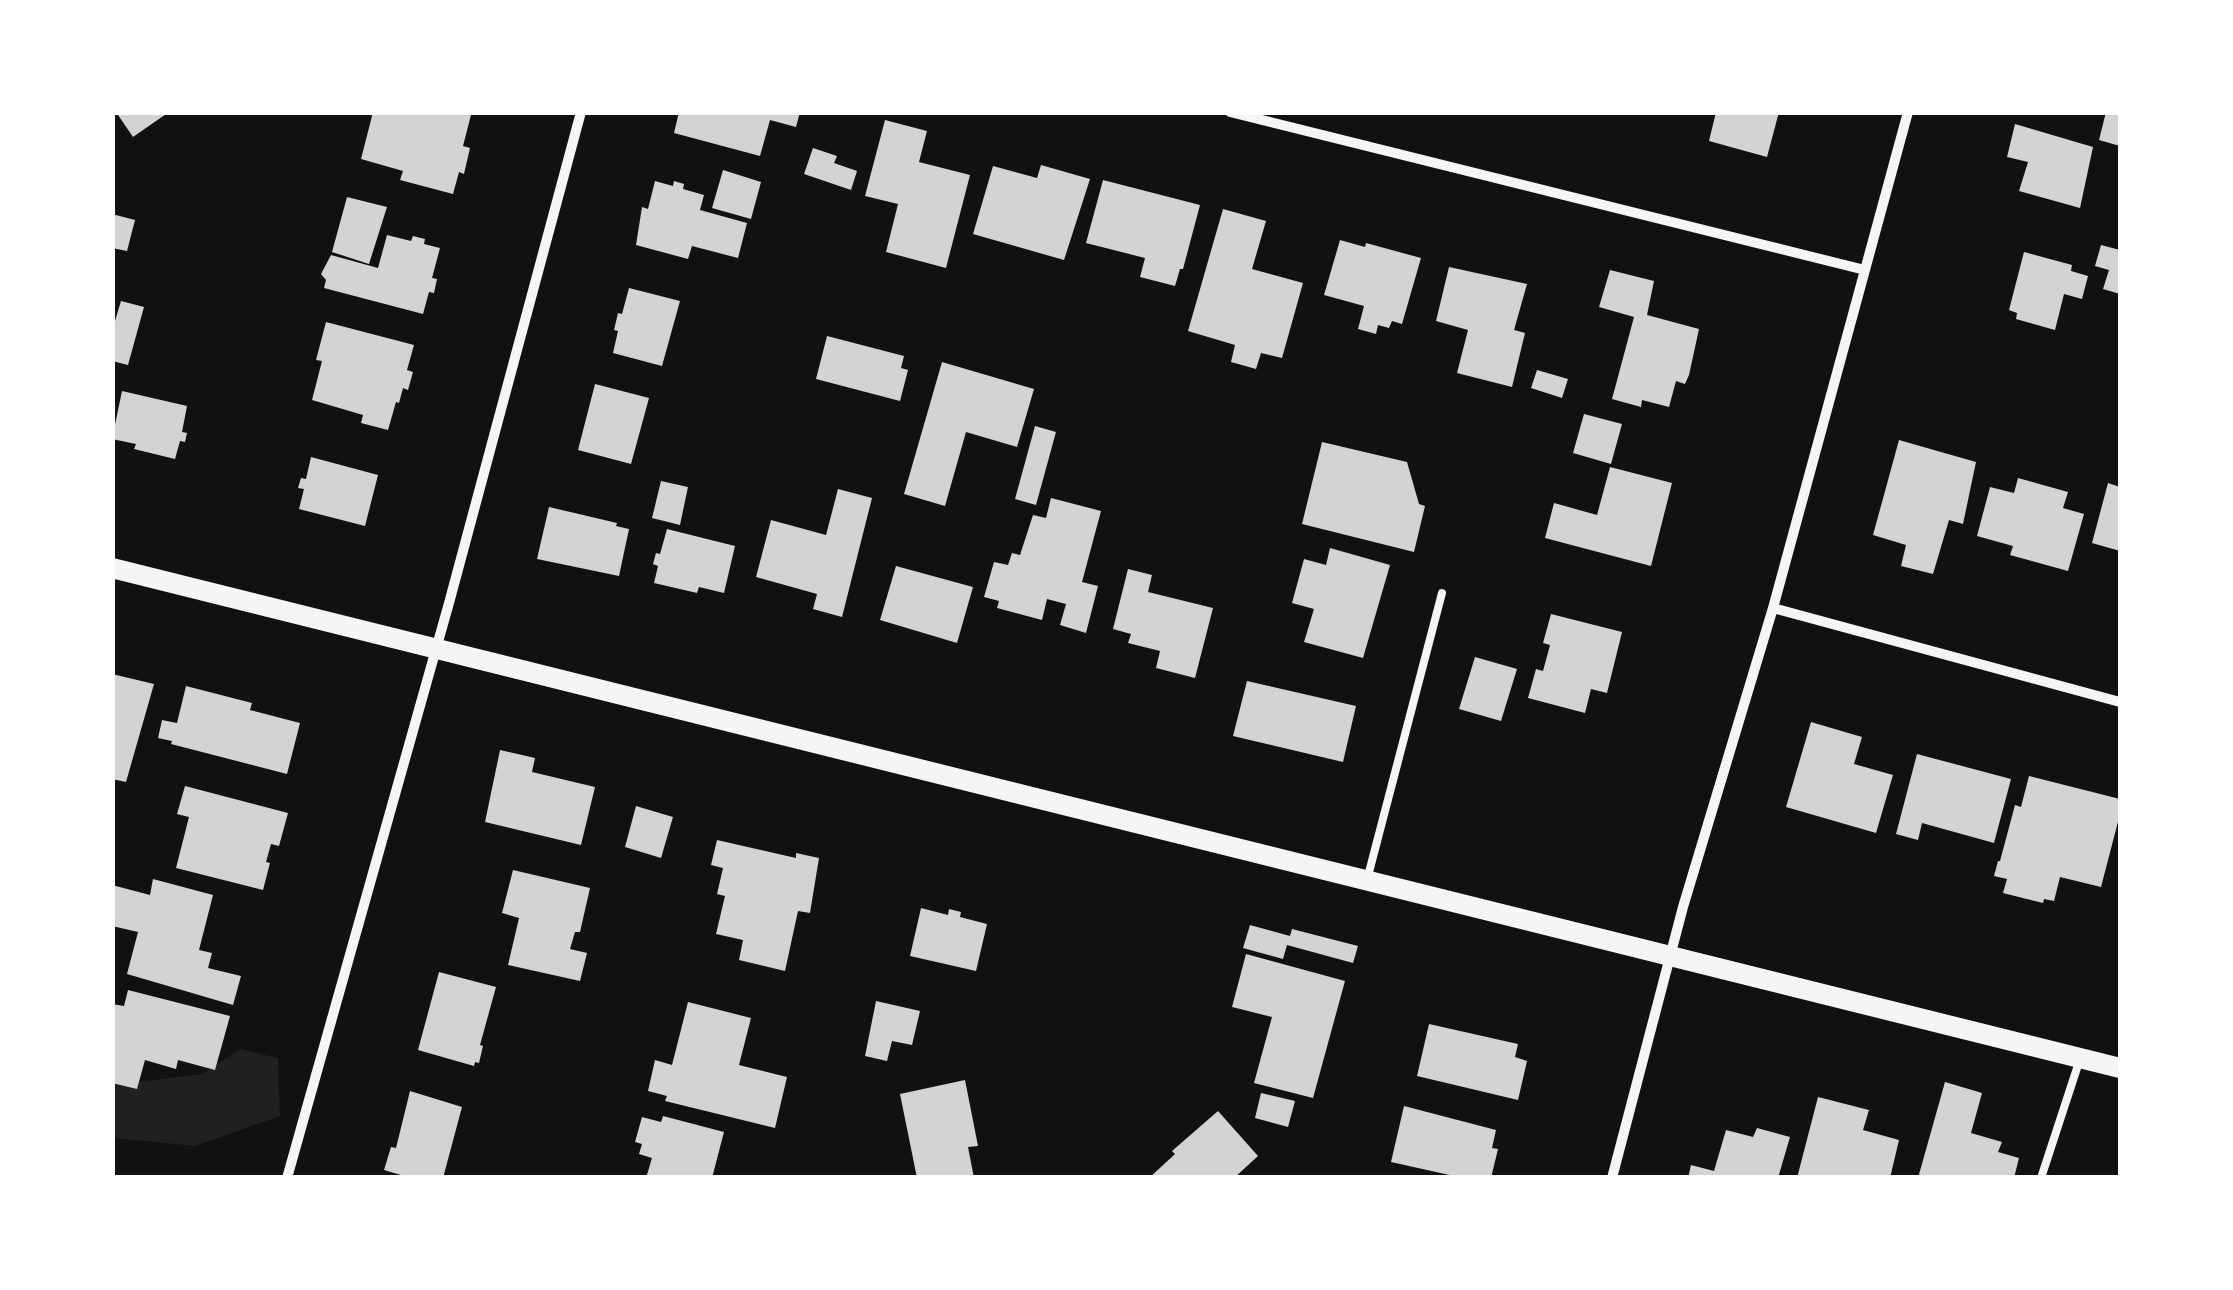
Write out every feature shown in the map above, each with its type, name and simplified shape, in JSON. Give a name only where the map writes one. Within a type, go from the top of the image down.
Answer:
[{"type":"main road","points":[[112,568],[2120,1068]]},
{"type":"street","points":[[287,1178],[581,112]]},
{"type":"street","points":[[1230,112],[1864,270]]},
{"type":"street","points":[[1612,1178],[1683,907],[1772,608],[1908,112]]},
{"type":"street","points":[[1772,608],[2120,702]]},
{"type":"lane","points":[[1367,881],[1442,593]]},
{"type":"lane","points":[[2041,1178],[2080,1058]]},
{"type":"shaded area","points":[[240,1049],[278,1058],[280,1116],[195,1146],[112,1135],[112,1085],[202,1074]]},
{"type":"building","points":[[116,112],[169,112],[133,137]]},
{"type":"building","points":[[373,112],[471,115],[463,146],[470,148],[464,174],[459,172],[453,194],[400,180],[403,171],[361,159]]},
{"type":"building","points":[[679,112],[800,112],[796,127],[770,120],[760,156],[674,133]]},
{"type":"building","points":[[1716,112],[1779,112],[1767,157],[1709,141]]},
{"type":"building","points":[[2106,112],[2120,112],[2120,146],[2099,140]]},
{"type":"building","points":[[885,120],[927,131],[919,162],[970,175],[946,268],[886,252],[898,204],[865,196]]},
{"type":"building","points":[[2015,124],[2093,147],[2080,208],[2019,191],[2028,162],[2007,157]]},
{"type":"building","points":[[813,148],[837,156],[834,163],[857,171],[851,190],[804,174]]},
{"type":"building","points":[[1041,165],[1090,179],[1064,260],[973,234],[993,166],[1037,178]]},
{"type":"building","points":[[723,170],[761,182],[751,219],[712,208]]},
{"type":"building","points":[[1103,180],[1200,205],[1175,286],[1140,277],[1145,258],[1086,243]]},
{"type":"building","points":[[655,181],[673,186],[674,181],[684,184],[683,189],[704,195],[700,210],[747,223],[738,258],[692,246],[688,259],[636,245],[642,207],[648,209]]},
{"type":"building","points":[[347,197],[387,207],[369,264],[332,252]]},
{"type":"building","points":[[1223,209],[1266,221],[1252,269],[1303,283],[1282,358],[1261,353],[1256,369],[1231,362],[1235,345],[1188,331]]},
{"type":"building","points":[[112,214],[135,220],[127,251],[112,248]]},
{"type":"building","points":[[387,235],[411,241],[413,236],[440,248],[432,278],[437,279],[434,293],[429,292],[423,314],[324,288],[326,280],[321,274],[331,255],[378,268]]},
{"type":"building","points":[[1340,240],[1421,258],[1402,324],[1392,321],[1389,328],[1378,325],[1376,334],[1358,329],[1364,306],[1324,295]]},
{"type":"building","points":[[2101,245],[2120,250],[2120,294],[2103,289],[2109,270],[2095,266]]},
{"type":"building","points":[[2024,252],[2072,265],[2071,271],[2088,276],[2082,299],[2064,294],[2055,330],[2016,319],[2017,313],[2009,310]]},
{"type":"building","points":[[1449,267],[1527,284],[1514,330],[1525,333],[1512,387],[1457,373],[1468,330],[1436,321]]},
{"type":"building","points":[[1610,270],[1654,281],[1647,315],[1699,329],[1689,375],[1685,384],[1676,381],[1669,407],[1642,400],[1641,407],[1612,399],[1634,317],[1599,307]]},
{"type":"building","points":[[629,288],[680,301],[662,366],[613,353],[618,313],[622,314]]},
{"type":"building","points":[[121,301],[144,307],[128,365],[112,361],[112,331]]},
{"type":"building","points":[[326,322],[414,345],[407,370],[413,372],[408,390],[403,388],[399,403],[396,402],[388,430],[361,423],[363,415],[312,400],[322,361],[316,360]]},
{"type":"building","points":[[827,336],[904,356],[901,368],[908,370],[900,401],[816,379]]},
{"type":"building","points":[[942,362],[1034,389],[1017,447],[966,432],[945,506],[904,494]]},
{"type":"building","points":[[1537,370],[1568,379],[1562,398],[1531,388]]},
{"type":"building","points":[[595,384],[649,398],[631,464],[578,450]]},
{"type":"building","points":[[122,391],[187,406],[182,432],[187,433],[185,442],[180,441],[175,459],[112,439]]},
{"type":"building","points":[[1584,414],[1622,424],[1611,464],[1573,453]]},
{"type":"building","points":[[1035,426],[1056,432],[1036,505],[1015,499]]},
{"type":"building","points":[[1899,440],[1976,462],[1963,524],[1949,520],[1933,574],[1901,566],[1906,545],[1873,535]]},
{"type":"building","points":[[1322,442],[1407,462],[1419,504],[1425,506],[1414,552],[1302,524]]},
{"type":"building","points":[[311,457],[378,475],[365,526],[299,509],[304,489],[298,488],[301,478],[306,479]]},
{"type":"building","points":[[1610,467],[1672,483],[1651,566],[1545,538],[1554,503],[1597,515]]},
{"type":"building","points":[[2018,478],[2068,492],[2063,508],[2084,514],[2068,571],[2010,555],[2013,546],[1977,536],[1990,487],[2014,493]]},
{"type":"building","points":[[661,481],[688,487],[680,525],[652,518]]},
{"type":"building","points":[[2108,483],[2120,487],[2120,551],[2092,543]]},
{"type":"building","points":[[838,489],[872,498],[842,617],[813,609],[817,594],[756,577],[771,520],[826,535]]},
{"type":"building","points":[[1051,498],[1101,511],[1082,582],[1098,586],[1086,633],[1060,625],[1066,604],[1047,599],[1042,620],[997,608],[999,601],[984,597],[994,562],[1008,565],[1012,553],[1020,555],[1033,515],[1046,518]]},
{"type":"building","points":[[549,507],[629,529],[619,576],[537,559]]},
{"type":"building","points":[[667,529],[735,546],[724,593],[699,587],[697,593],[654,583],[658,566],[653,564]]},
{"type":"building","points":[[1330,548],[1390,565],[1363,658],[1304,642],[1314,609],[1292,603],[1304,559],[1326,565]]},
{"type":"building","points":[[896,566],[973,587],[957,643],[880,620]]},
{"type":"building","points":[[1128,569],[1152,575],[1148,592],[1213,608],[1195,678],[1156,668],[1160,651],[1128,643],[1131,634],[1113,629]]},
{"type":"building","points":[[1551,614],[1622,632],[1607,693],[1591,689],[1585,713],[1528,698],[1536,669],[1543,671],[1550,645],[1543,643]]},
{"type":"building","points":[[1475,657],[1517,669],[1501,721],[1459,709]]},
{"type":"building","points":[[112,674],[154,684],[126,782],[112,779]]},
{"type":"building","points":[[1247,681],[1356,706],[1343,762],[1233,736]]},
{"type":"building","points":[[186,686],[252,703],[250,710],[300,723],[287,774],[158,738],[162,720],[177,723]]},
{"type":"building","points":[[1811,722],[1862,737],[1854,764],[1893,775],[1876,833],[1786,807]]},
{"type":"building","points":[[500,750],[535,758],[532,772],[595,787],[581,845],[485,822]]},
{"type":"building","points":[[1917,754],[2011,779],[1994,843],[1922,823],[1918,840],[1896,834]]},
{"type":"building","points":[[2029,776],[2120,799],[2120,814],[2101,887],[2060,877],[2054,901],[2044,899],[2043,903],[2003,893],[2007,879],[1994,876],[2015,805],[2021,807]]},
{"type":"building","points":[[185,786],[288,813],[279,846],[271,844],[263,890],[176,868],[189,817],[177,814]]},
{"type":"building","points":[[636,806],[673,817],[661,858],[625,847]]},
{"type":"building","points":[[717,840],[796,858],[796,853],[819,858],[810,913],[798,911],[785,971],[739,960],[743,940],[716,934],[725,896],[717,894],[723,868],[711,865]]},
{"type":"building","points":[[513,870],[590,888],[580,932],[575,932],[570,949],[587,953],[580,981],[508,965],[519,918],[502,913]]},
{"type":"building","points":[[153,879],[213,895],[199,950],[212,953],[208,968],[241,976],[233,1005],[127,974],[138,932],[112,926],[112,885],[150,895]]},
{"type":"building","points":[[921,908],[948,915],[949,909],[961,912],[960,917],[987,924],[976,971],[910,956]]},
{"type":"building","points":[[1250,925],[1290,936],[1292,929],[1358,946],[1353,963],[1287,945],[1283,959],[1243,948]]},
{"type":"building","points":[[1246,954],[1345,981],[1313,1098],[1254,1083],[1272,1017],[1232,1007]]},
{"type":"building","points":[[439,972],[496,987],[479,1063],[474,1066],[418,1050]]},
{"type":"building","points":[[128,990],[230,1016],[215,1070],[178,1060],[176,1069],[145,1060],[137,1089],[112,1083],[112,1004],[124,1006]]},
{"type":"building","points":[[876,1001],[920,1011],[912,1045],[892,1041],[887,1061],[865,1056]]},
{"type":"building","points":[[688,1002],[751,1018],[739,1065],[787,1077],[775,1128],[665,1101],[667,1096],[648,1091],[655,1060],[672,1065]]},
{"type":"building","points":[[1429,1024],[1518,1044],[1515,1057],[1527,1061],[1518,1100],[1417,1076]]},
{"type":"building","points":[[965,1080],[978,1146],[968,1147],[974,1178],[917,1178],[900,1094]]},
{"type":"building","points":[[1945,1082],[1982,1093],[1971,1133],[2002,1142],[1998,1152],[2019,1158],[2014,1178],[1918,1178]]},
{"type":"building","points":[[410,1091],[462,1107],[443,1178],[411,1178],[384,1170],[391,1147],[396,1148]]},
{"type":"building","points":[[1261,1093],[1295,1101],[1288,1127],[1255,1118]]},
{"type":"building","points":[[1818,1097],[1869,1110],[1863,1130],[1899,1140],[1890,1178],[1797,1178]]},
{"type":"building","points":[[1404,1106],[1496,1130],[1492,1148],[1498,1149],[1491,1178],[1463,1178],[1391,1162]]},
{"type":"building","points":[[1218,1111],[1258,1156],[1234,1178],[1149,1178],[1175,1154],[1172,1151]]},
{"type":"building","points":[[663,1116],[724,1132],[712,1178],[646,1178],[652,1158],[639,1154],[642,1144],[635,1142],[642,1117],[661,1122]]},
{"type":"building","points":[[1757,1128],[1790,1137],[1778,1178],[1688,1178],[1691,1165],[1714,1171],[1726,1130],[1753,1137]]}]
